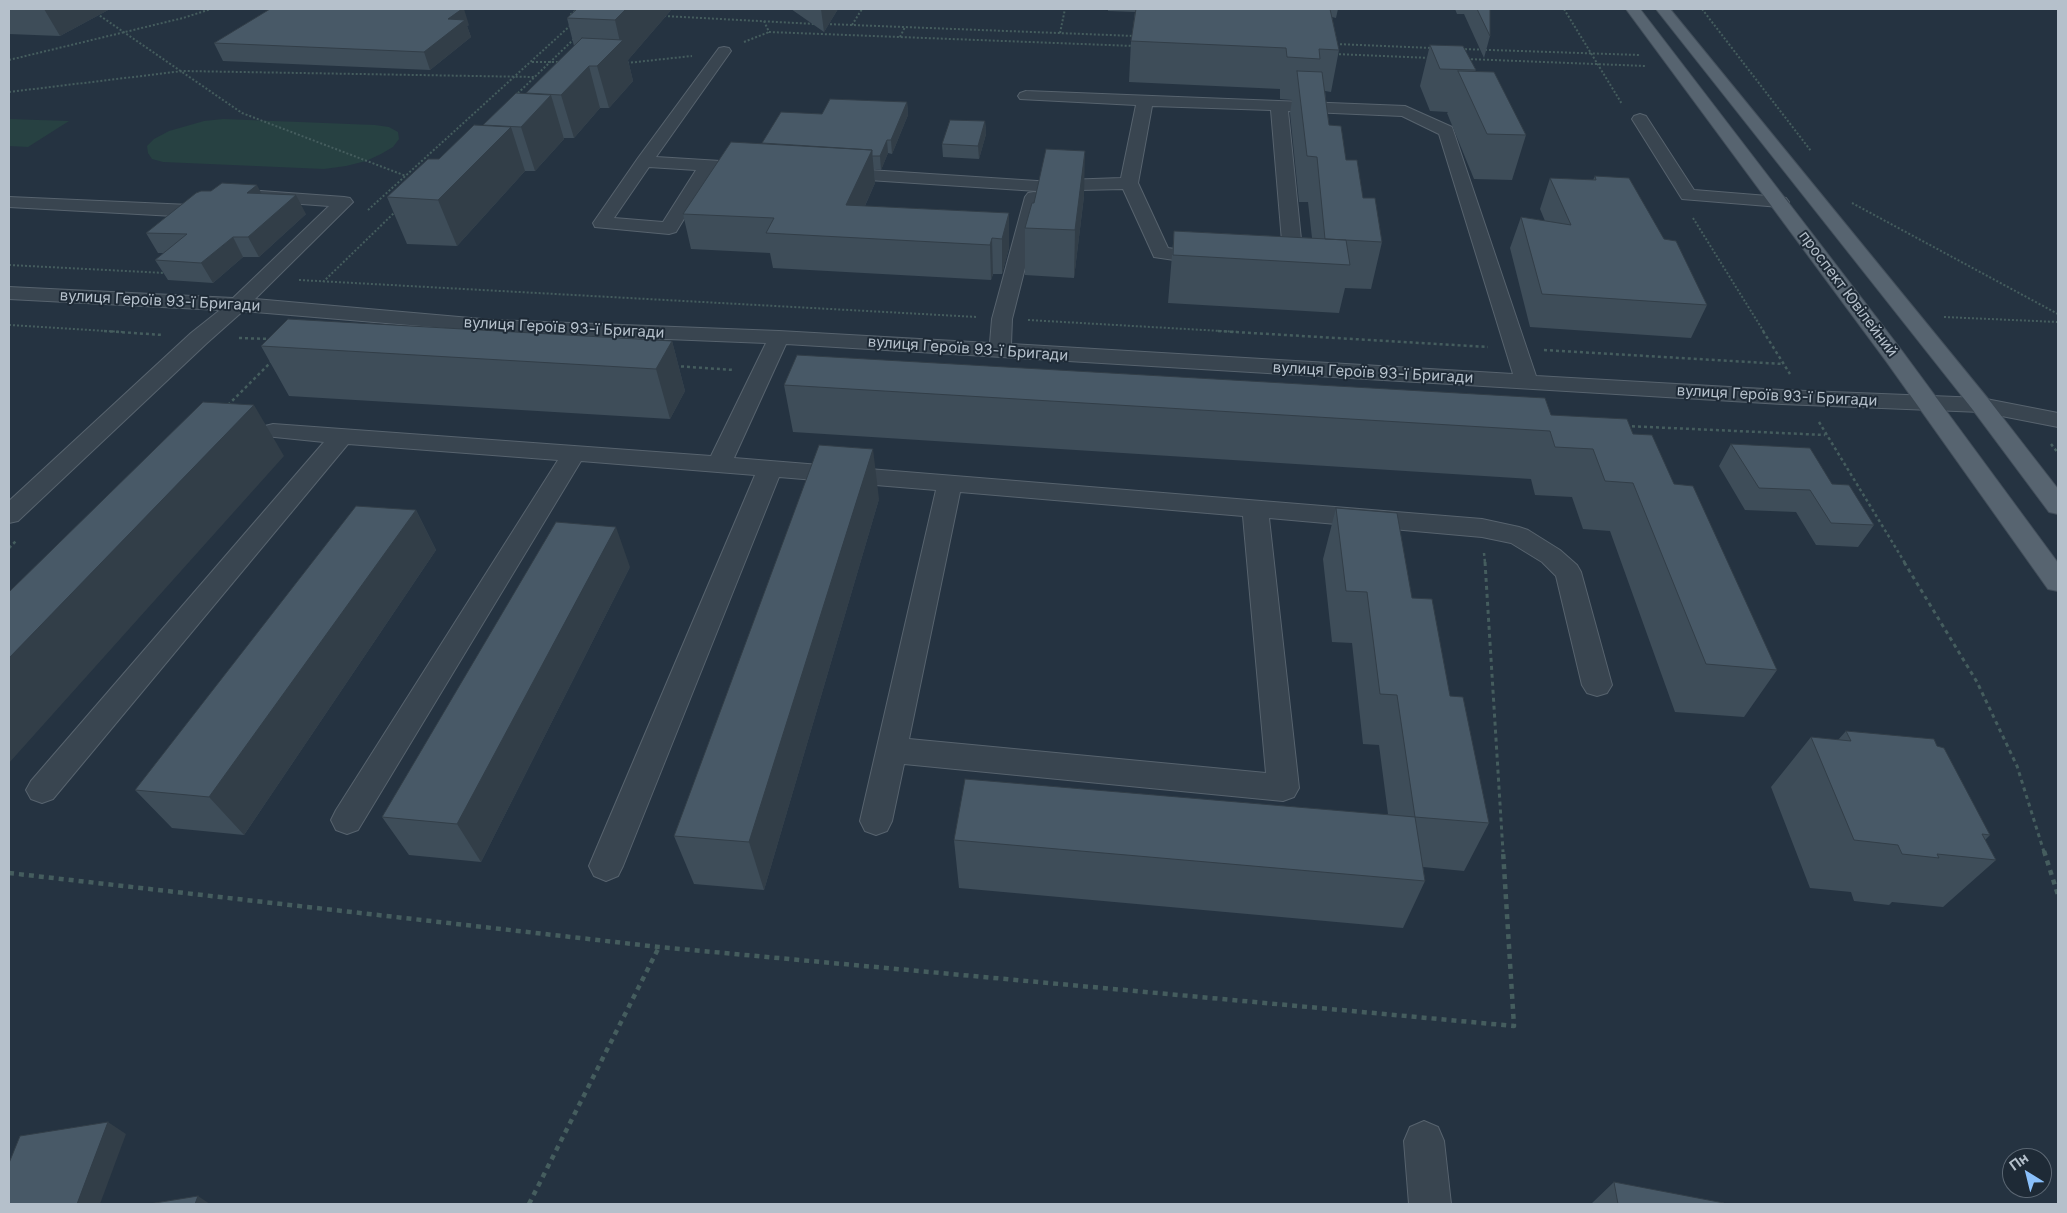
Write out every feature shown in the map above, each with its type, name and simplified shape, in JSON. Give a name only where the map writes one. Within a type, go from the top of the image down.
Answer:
[{"type":"main road","name":"проспект Ювілейний","points":[[1633,9],[1780,202],[2058,582]]},
{"type":"main road","name":"проспект Ювілейний","points":[[1663,9],[1981,405],[2058,506]]},
{"type":"street","points":[[708,165],[670,228],[602,223],[724,51]]},
{"type":"street","points":[[1026,96],[1405,111],[1446,131],[1527,382]]},
{"type":"street","points":[[1145,100],[1129,184],[1162,253],[1222,260]]},
{"type":"street","points":[[1257,260],[1293,259],[1278,106]]},
{"type":"street","points":[[1640,119],[1688,195],[1780,202]]},
{"type":"street","points":[[644,162],[766,169]]},
{"type":"street","points":[[824,172],[1037,186],[1129,184]]},
{"type":"street","points":[[1000,352],[1002,319],[1037,186]]},
{"type":"street","points":[[9,202],[193,211],[226,194]]},
{"type":"street","points":[[9,515],[199,338],[237,306],[344,202],[246,195]]},
{"type":"street","name":"вулиця Героїв 93-ї Бригади","points":[[9,293],[265,306],[486,326],[779,338],[1527,382],[1928,404],[1981,405],[2058,420]]},
{"type":"street","points":[[719,464],[761,372],[779,338]]},
{"type":"street","points":[[273,430],[770,468],[1482,528],[1519,536],[1551,556],[1568,572],[1597,685]]},
{"type":"street","points":[[42,790],[342,436]]},
{"type":"street","points":[[348,820],[574,453]]},
{"type":"street","points":[[606,866],[770,468]]},
{"type":"street","points":[[876,821],[950,483]]},
{"type":"street","points":[[891,750],[1283,788],[1255,509]]},
{"type":"street","points":[[1424,1141],[1430,1204]]},
{"type":"path","points":[[90,9],[242,113],[406,176]]},
{"type":"path","points":[[9,60],[183,18],[210,9]]},
{"type":"path","points":[[578,9],[570,14],[578,19]]},
{"type":"path","points":[[852,25],[862,9]]},
{"type":"path","points":[[1060,33],[1065,9]]},
{"type":"path","points":[[1564,9],[1624,106]]},
{"type":"path","points":[[657,16],[905,28],[1139,36]]},
{"type":"path","points":[[764,21],[769,32]]},
{"type":"path","points":[[900,37],[905,28]]},
{"type":"path","points":[[627,64],[724,51],[769,32],[1137,46]]},
{"type":"path","points":[[1327,44],[1436,48]]},
{"type":"path","points":[[1406,47],[1414,57]]},
{"type":"path","points":[[1455,48],[1591,54],[1674,62]]},
{"type":"path","points":[[1334,54],[1433,58]]},
{"type":"path","points":[[1462,59],[1598,64],[1674,62]]},
{"type":"path","points":[[532,62],[560,62]]},
{"type":"path","points":[[9,92],[183,71],[534,78]]},
{"type":"path","points":[[1850,201],[2058,314]]},
{"type":"path","points":[[1691,214],[1783,364],[1806,397],[1825,435],[1977,682],[2017,766],[2058,895]]},
{"type":"path","points":[[9,265],[172,273]]},
{"type":"path","points":[[266,277],[322,282],[1783,364]]},
{"type":"path","points":[[1941,316],[2058,322]]},
{"type":"path","points":[[9,325],[199,338],[270,339]]},
{"type":"path","points":[[672,366],[761,372]]},
{"type":"path","points":[[1625,426],[1825,435]]},
{"type":"path","points":[[9,873],[659,947],[1514,1026],[1482,528]]},
{"type":"path","points":[[528,1204],[659,947]]},
{"type":"green space","points":[[9,119],[69,121],[28,147],[9,146]]},
{"type":"green space","points":[[223,119],[375,125],[389,127],[398,132],[399,139],[393,147],[366,161],[324,169],[163,162],[152,159],[148,153],[147,146],[154,139],[169,131],[204,121]]},
{"type":"building","points":[[270,9],[462,9],[448,19],[465,20],[424,52],[214,43]]},
{"type":"building","points":[[577,9],[626,9],[615,20],[567,18]]},
{"type":"building","points":[[1136,9],[1330,9],[1339,50],[1319,49],[1320,59],[1287,57],[1286,48],[1131,41]]},
{"type":"building","points":[[1477,9],[1490,9],[1490,36]]},
{"type":"building","points":[[582,38],[623,40],[597,66],[589,66],[561,95],[526,93]]},
{"type":"building","points":[[1430,45],[1463,46],[1476,70],[1440,69]]},
{"type":"building","points":[[1297,71],[1322,72],[1329,125],[1341,126],[1346,160],[1357,160],[1363,198],[1375,198],[1382,242],[1346,240],[1350,265],[1173,255],[1174,231],[1325,239],[1317,157],[1307,156]]},
{"type":"building","points":[[1458,71],[1494,72],[1526,135],[1487,134]]},
{"type":"building","points":[[516,93],[551,95],[521,127],[483,125]]},
{"type":"building","points":[[830,99],[907,102],[891,140],[887,140],[880,156],[872,156],[872,150],[762,143],[781,112],[822,114]]},
{"type":"building","points":[[950,120],[985,121],[978,146],[942,144]]},
{"type":"building","points":[[474,125],[511,127],[438,200],[387,197],[428,159],[439,159]]},
{"type":"building","points":[[731,142],[872,150],[846,205],[1009,213],[1002,239],[992,238],[990,245],[766,233],[774,218],[683,214]]},
{"type":"building","points":[[1046,149],[1085,151],[1075,230],[1025,228],[1032,203],[1034,203]]},
{"type":"building","points":[[1595,176],[1629,178],[1664,239],[1676,241],[1707,305],[1542,294],[1521,217],[1571,225],[1550,178],[1596,180]]},
{"type":"building","points":[[222,183],[257,185],[247,193],[296,195],[248,237],[233,237],[201,263],[155,260],[187,234],[146,233],[196,193],[211,191]]},
{"type":"building","points":[[288,319],[672,341],[656,369],[261,346]]},
{"type":"building","points":[[797,355],[1545,398],[1551,415],[1627,419],[1633,434],[1652,435],[1674,484],[1693,486],[1777,670],[1706,664],[1633,483],[1605,481],[1593,449],[1555,447],[1550,431],[784,385]]},
{"type":"building","points":[[203,402],[254,405],[9,658],[9,592]]},
{"type":"building","points":[[1731,444],[1810,448],[1832,484],[1849,485],[1874,525],[1831,523],[1810,490],[1759,488]]},
{"type":"building","points":[[819,445],[873,449],[749,842],[674,836]]},
{"type":"building","points":[[356,506],[416,510],[209,797],[135,790]]},
{"type":"building","points":[[1336,508],[1397,513],[1412,598],[1432,599],[1450,696],[1463,697],[1489,823],[1415,817],[1397,695],[1380,694],[1367,592],[1346,591]]},
{"type":"building","points":[[556,522],[616,527],[457,824],[382,817]]},
{"type":"building","points":[[1846,731],[1934,739],[1937,746],[1944,748],[1990,835],[1982,834],[1996,860],[1937,854],[1939,858],[1902,854],[1898,845],[1854,840],[1811,737],[1851,741]]},
{"type":"building","points":[[965,779],[1415,817],[1425,881],[954,840]]},
{"type":"building","points":[[108,1122],[77,1204],[9,1204],[9,1163],[20,1136]]},
{"type":"building","points":[[1614,1182],[1724,1203],[1724,1204],[1618,1204]]},
{"type":"building","points":[[198,1196],[195,1204],[149,1204]]}]
